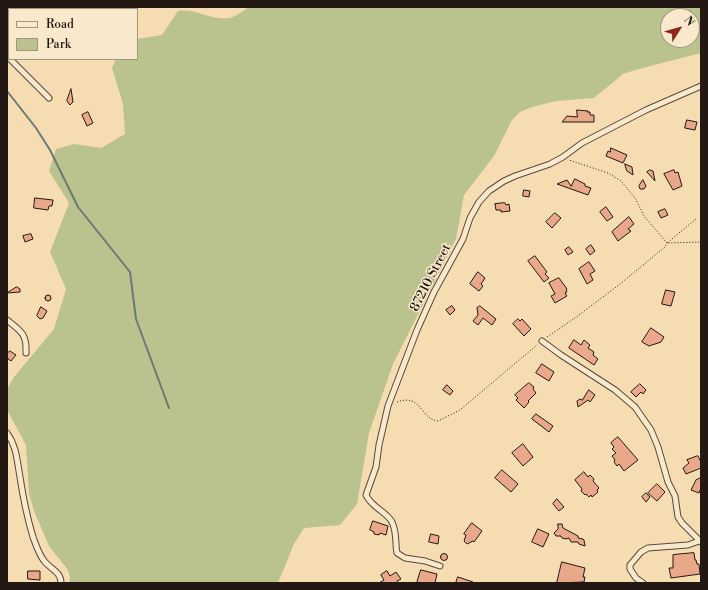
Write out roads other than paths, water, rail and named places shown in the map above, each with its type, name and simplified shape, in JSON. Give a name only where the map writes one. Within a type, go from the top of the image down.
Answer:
[{"type":"street","points":[[11,60],[49,98]]},
{"type":"street","name":"87210 Street","points":[[440,566],[425,561],[405,558],[397,554],[395,530],[392,521],[372,504],[366,495],[376,467],[381,434],[388,406],[428,304],[446,269],[458,250],[470,218],[479,202],[495,186],[515,176],[563,158],[582,143],[646,110],[701,86]]},
{"type":"street","points":[[7,320],[24,334],[26,339],[26,353]]},
{"type":"street","points":[[542,340],[561,355],[615,390],[635,407],[651,430],[658,447],[668,482],[675,496],[678,517],[682,524],[700,541],[688,545],[648,548],[641,552],[630,565],[630,569],[636,578],[643,583]]},
{"type":"street","points":[[7,433],[14,445],[17,456],[19,476],[27,516],[33,536],[45,561],[59,575],[61,583]]},
{"type":"waterway","points":[[7,91],[36,128],[50,150],[78,207],[130,272],[136,319],[169,408]]}]
